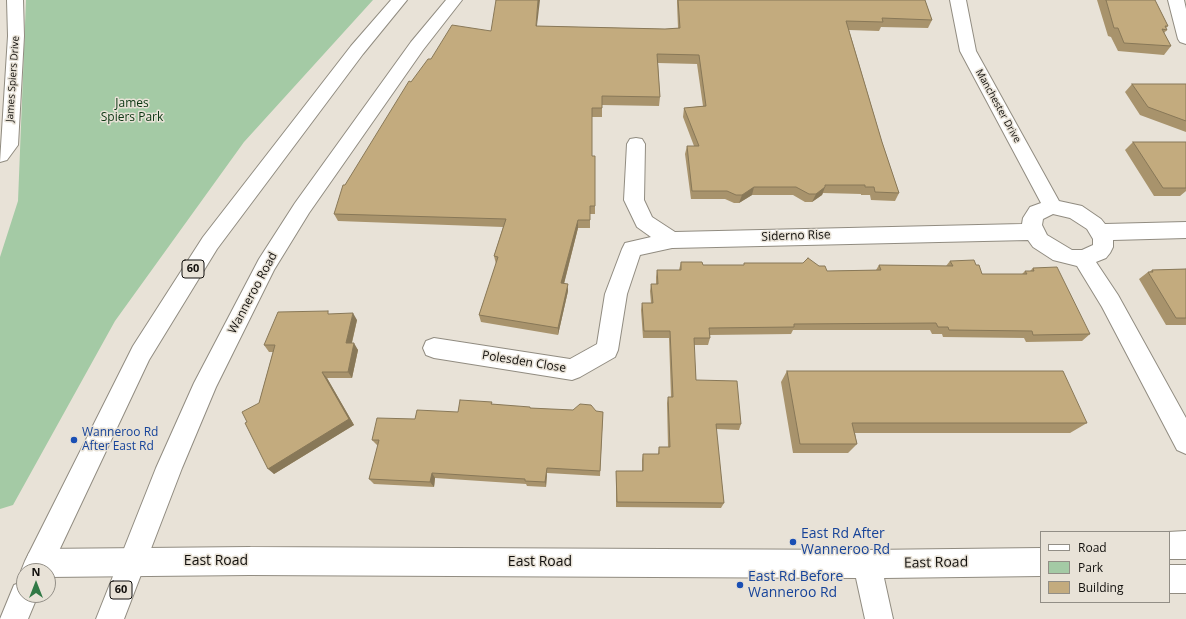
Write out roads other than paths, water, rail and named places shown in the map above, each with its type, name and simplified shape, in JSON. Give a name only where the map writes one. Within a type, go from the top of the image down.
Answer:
[{"type":"main road","name":"James Spiers Drive","points":[[0,155],[9,144],[16,36],[15,0]]},
{"type":"main road","name":"60","points":[[39,563],[141,353],[210,243],[310,111],[399,0]]},
{"type":"main road","name":"Wanneroo Road","points":[[110,619],[169,468],[206,383],[266,265],[302,208],[417,46],[454,0]]},
{"type":"main road","name":"Manchester Drive","points":[[958,0],[968,51],[1053,207]]},
{"type":"main road","points":[[1176,0],[1186,39]]},
{"type":"main road","points":[[0,39],[16,36]]},
{"type":"main road","points":[[636,144],[634,200],[644,222],[672,240]]},
{"type":"main road","points":[[1053,207],[1064,208],[1080,214],[1094,224],[1100,232],[1103,240],[1103,247],[1099,252],[1083,258],[1060,254],[1040,241],[1034,232],[1032,225],[1033,218],[1037,212],[1053,207]]},
{"type":"main road","points":[[1100,232],[1186,230]]},
{"type":"main road","name":"Siderno Rise","points":[[672,240],[1034,232]]},
{"type":"main road","name":"Polesden Close","points":[[434,348],[572,370],[607,350],[616,294],[632,249],[672,240]]},
{"type":"main road","points":[[1083,258],[1110,302],[1186,442]]},
{"type":"main road","points":[[1170,545],[1186,545]]},
{"type":"main road","name":"East Road","points":[[56,566],[132,562],[867,564],[1040,562]]},
{"type":"main road","points":[[867,564],[879,619]]},
{"type":"main road","points":[[1170,579],[1186,579]]},
{"type":"main road","points":[[13,619],[20,603]]},
{"type":"place","name":"Wanneroo Rd After East Rd","points":[[74,440]]},
{"type":"place","name":"East Rd After Wanneroo Rd","points":[[793,542]]},
{"type":"place","name":"East Rd Before Wanneroo Rd","points":[[740,585]]},
{"type":"park label","name":"James Spiers Park","points":[[132,111]]}]
